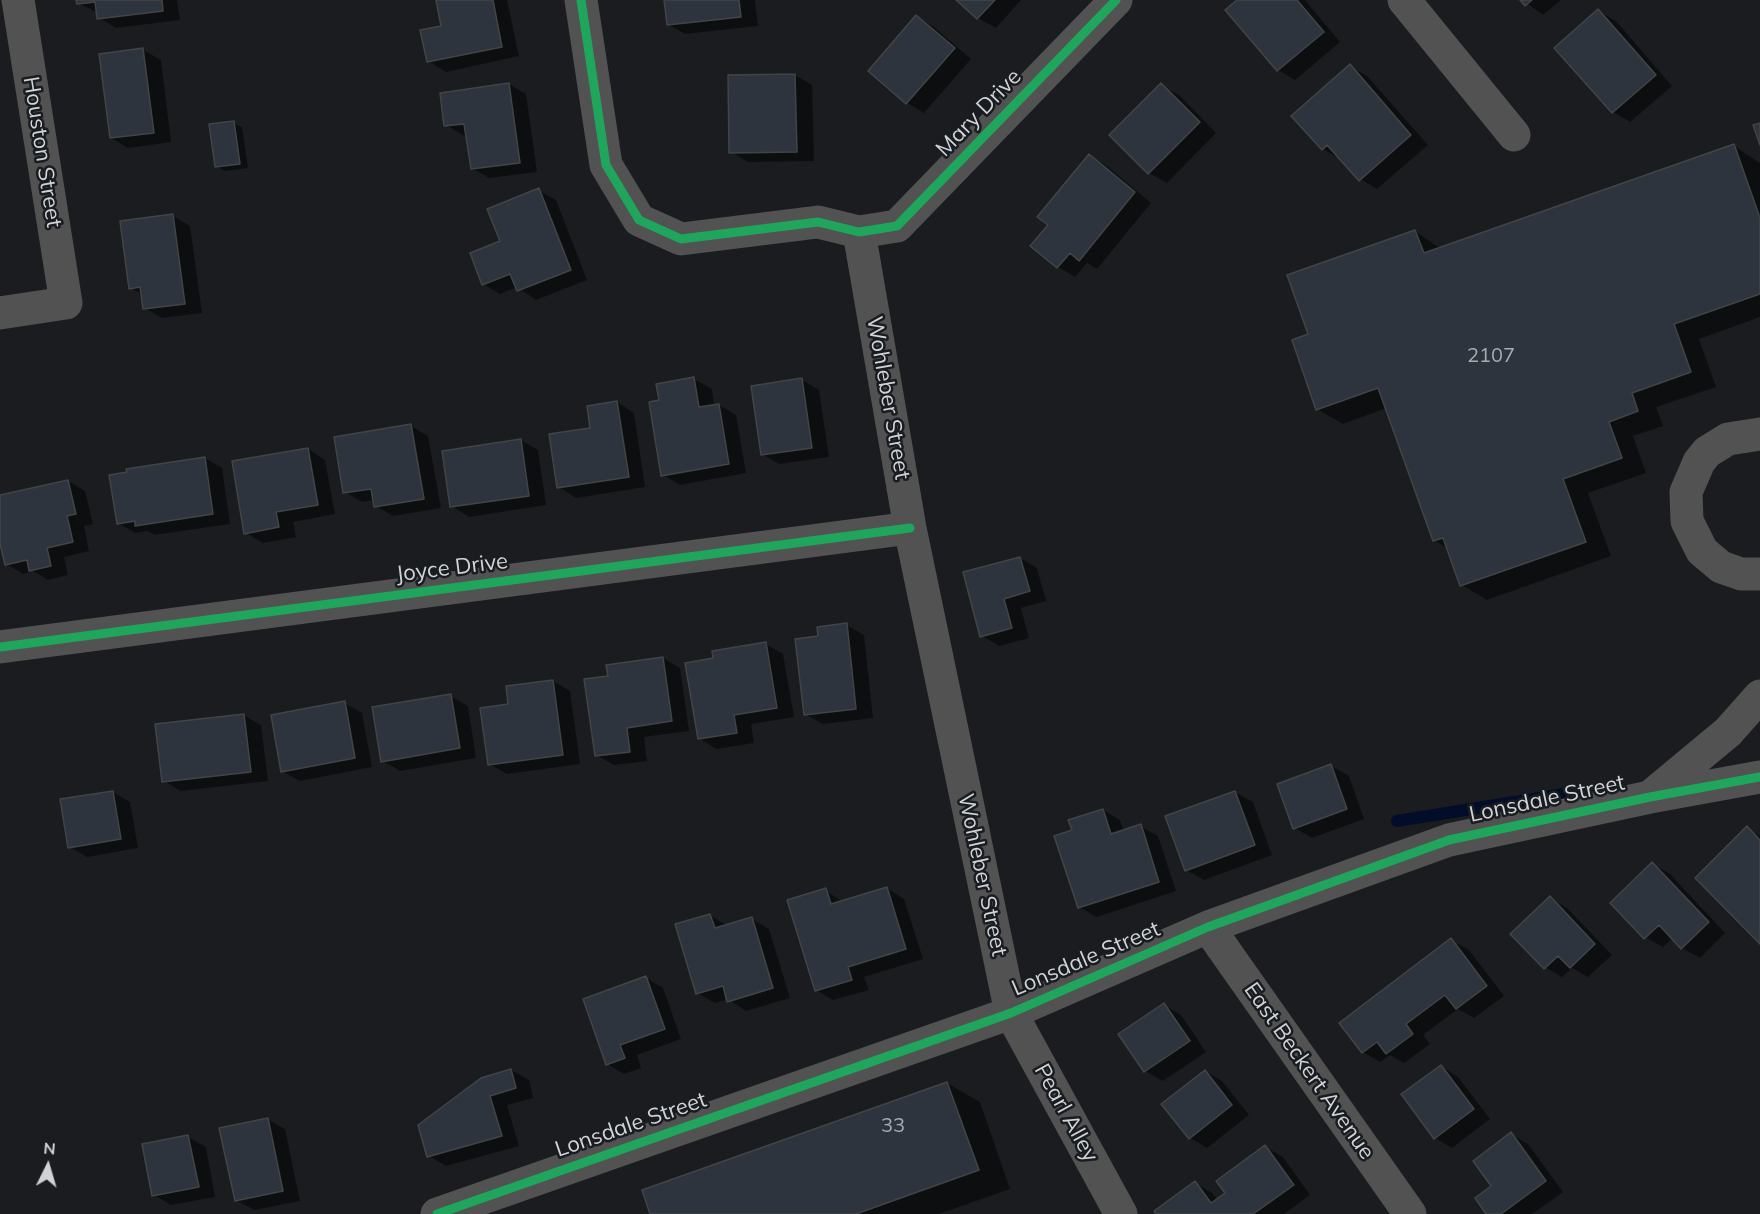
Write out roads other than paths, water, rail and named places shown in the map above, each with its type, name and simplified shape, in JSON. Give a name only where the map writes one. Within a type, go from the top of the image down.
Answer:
[{"type":"street","name":"Houston Street","points":[[0,313],[66,303],[18,0]]},
{"type":"street","points":[[580,0],[606,165],[639,220],[681,239],[818,222],[859,232]]},
{"type":"street","name":"Mary Drive","points":[[859,232],[897,226],[1116,0]]},
{"type":"street","points":[[1404,0],[1514,135]]},
{"type":"street","name":"Wohleber Street","points":[[859,232],[909,528],[1011,1012]]},
{"type":"street","points":[[1760,434],[1728,439],[1707,452],[1699,462],[1686,492],[1687,521],[1702,551],[1721,567],[1741,574],[1760,574]]},
{"type":"street","name":"Joyce Drive","points":[[0,647],[909,528]]},
{"type":"street","points":[[1650,797],[1728,732],[1760,696]]},
{"type":"street","name":"Lonsdale Street","points":[[437,1214],[1011,1012],[1208,927],[1449,840],[1650,797],[1760,777]]},
{"type":"street","name":"East Beckert Avenue","points":[[1208,927],[1410,1214]]},
{"type":"street","name":"Pearl Alley","points":[[1011,1012],[1121,1214]]},
{"type":"waterway","points":[[1397,821],[1564,794]]}]
